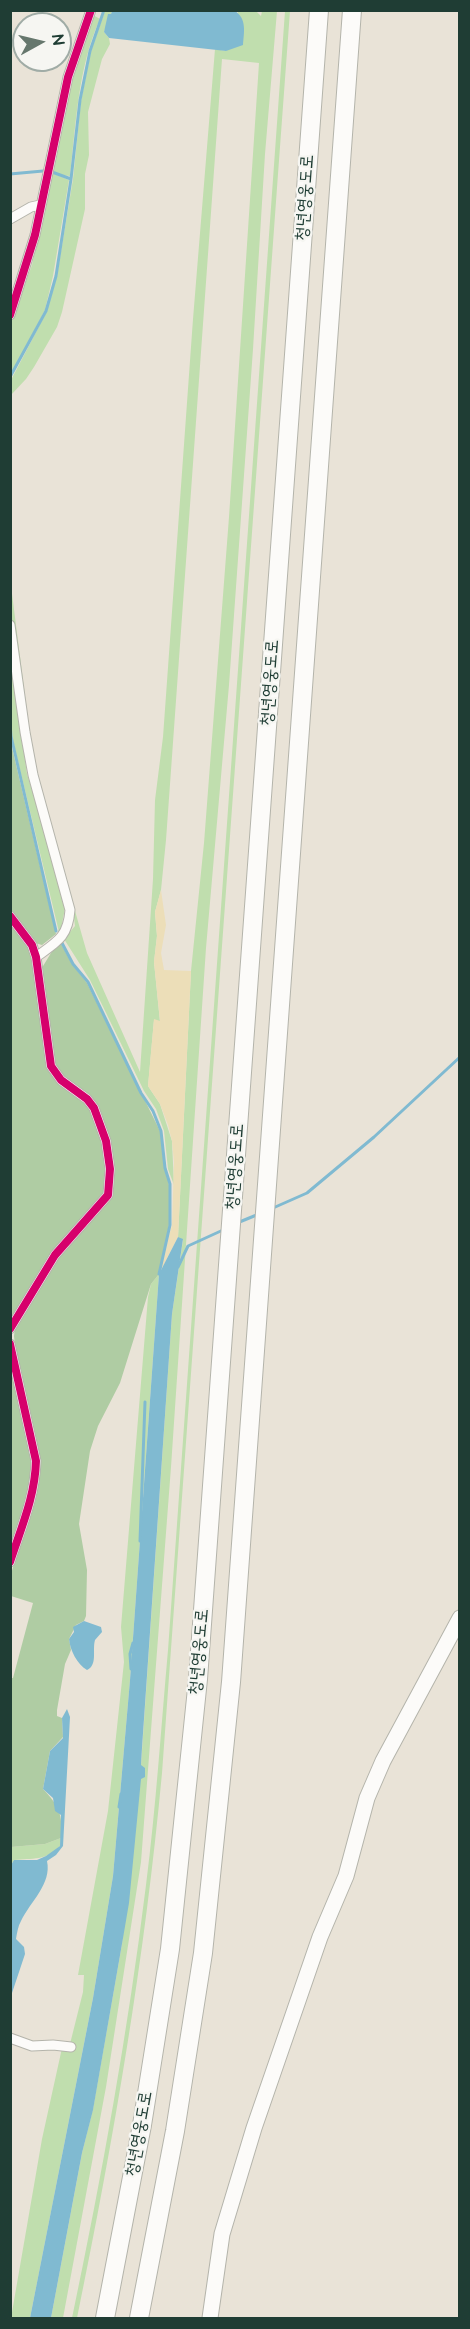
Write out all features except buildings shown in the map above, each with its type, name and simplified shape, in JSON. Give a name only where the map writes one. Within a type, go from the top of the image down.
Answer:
[{"type":"highway","name":"청년영웅도로","points":[[105,2319],[155,2047],[181,1857],[206,1590],[319,10]]},
{"type":"highway","name":"청년영웅도로","points":[[139,2319],[188,2053],[214,1860],[239,1593],[352,10]]},
{"type":"main road","points":[[210,2319],[222,2234],[254,2128],[320,1937],[346,1876],[368,1798],[383,1761],[459,1618]]},
{"type":"street","points":[[10,315],[25,273],[68,77],[91,10]]},
{"type":"street","points":[[10,219],[31,207],[40,205]]},
{"type":"street","points":[[10,625],[33,775],[70,910],[69,924],[64,935],[36,957]]},
{"type":"street","points":[[10,916],[32,945],[36,957],[51,1066],[61,1080],[87,1099],[94,1108],[106,1141],[110,1169],[108,1195],[55,1255],[10,1329]]},
{"type":"street","points":[[10,1344],[36,1461],[36,1478],[26,1520],[10,1562]]},
{"type":"street","points":[[10,2038],[32,2046],[71,2047]]},
{"type":"green space","points":[[105,11],[112,11],[104,32],[110,44],[102,59],[88,112],[89,155],[85,174],[85,209],[62,312],[57,327],[34,367],[11,395],[11,380],[47,311],[57,276],[73,179],[81,101],[91,51]]},
{"type":"green space","points":[[235,11],[256,11],[261,16],[262,11],[277,11],[265,154],[229,685],[206,948],[171,1467],[141,1862],[106,2087],[63,2318],[51,2318],[82,2153],[93,2109],[122,1944],[141,1765],[172,1314],[183,1240],[178,1237],[191,971],[204,843],[229,517],[259,63],[222,59],[166,840],[161,890],[155,912],[157,936],[154,962],[160,1022],[154,1020],[148,1086],[160,1104],[172,1141],[174,1185],[168,1169],[164,1131],[156,1109],[144,1091],[90,980],[64,939],[75,926],[72,901],[45,807],[87,953],[140,1072],[153,879],[155,800],[163,737],[215,49],[226,51],[238,12]]},
{"type":"green space","points":[[285,11],[290,11],[162,1773],[147,1910],[127,2047],[104,2183],[77,2318],[72,2318],[123,2048],[156,1797]]},
{"type":"green space","points":[[93,15],[100,19],[82,76],[70,176],[59,175],[52,170],[69,91]]},
{"type":"green space","points":[[52,173],[69,180],[53,276],[45,310],[11,375],[11,322],[32,265]]},
{"type":"green space","points":[[10,578],[29,727],[39,781],[16,660]]},
{"type":"green space","points":[[10,655],[27,774],[65,908],[59,932],[12,736]]},
{"type":"green space","points":[[10,739],[56,934],[42,945],[35,943],[11,912]]},
{"type":"green space","points":[[10,920],[30,946],[49,1067],[91,1109],[104,1142],[107,1169],[106,1194],[10,1322]]},
{"type":"green space","points":[[60,942],[72,964],[87,983],[160,1131],[169,1185],[169,1225],[159,1274],[151,1284],[120,1383],[98,1426],[90,1451],[79,1524],[87,1570],[86,1616],[84,1621],[76,1625],[69,1639],[71,1650],[65,1664],[57,1710],[57,1716],[62,1718],[63,1737],[50,1751],[43,1789],[59,1811],[61,1838],[45,1844],[11,1847],[11,1678],[13,1678],[33,1603],[11,1596],[11,1574],[39,1479],[17,1364],[15,1328],[42,1279],[111,1186],[96,1107],[70,1084],[54,1065],[40,971]]},
{"type":"green space","points":[[159,1274],[130,1680],[113,1876],[93,1998],[30,2318],[11,2318],[42,2139],[62,2048],[70,2044],[83,1992],[84,1975],[78,1975],[108,1811],[124,1662],[121,1627],[148,1297],[151,1284]]},
{"type":"green space","points":[[10,1354],[34,1461],[34,1478],[10,1557]]},
{"type":"green space","points":[[61,1838],[60,1846],[50,1854],[39,1858],[14,1860],[11,1865],[11,1847],[45,1844]]},
{"type":"sand","points":[[161,890],[166,925],[161,953],[164,970],[191,971],[178,1237],[159,1274],[172,1225],[174,1162],[168,1125],[160,1104],[148,1086],[154,1019],[160,1021],[154,962],[157,936],[155,912]]},
{"type":"water","points":[[112,11],[235,11],[243,22],[243,45],[226,51],[109,38],[104,32],[108,14]]},
{"type":"water","points":[[178,1237],[183,1239],[172,1314],[141,1765],[145,1768],[145,1777],[141,1779],[129,1903],[93,2110],[82,2153],[51,2318],[30,2318],[93,1998],[113,1876],[130,1680],[159,1274]]},
{"type":"water","points":[[84,1621],[101,1627],[102,1632],[95,1640],[94,1661],[87,1670],[75,1656],[69,1639],[74,1632],[73,1627]]},
{"type":"water","points":[[67,1709],[70,1717],[63,1846],[47,1861],[48,1869],[43,1885],[19,1925],[16,1939],[24,1947],[25,1954],[11,1996],[11,1865],[14,1860],[37,1860],[60,1846],[61,1815],[55,1811],[53,1798],[43,1789],[50,1751],[63,1738],[62,1718]]},
{"type":"waterway","points":[[10,377],[46,311],[56,276],[80,100],[90,51],[104,10]]},
{"type":"waterway","points":[[10,174],[43,171]]},
{"type":"waterway","points":[[52,172],[71,179]]},
{"type":"waterway","points":[[10,723],[11,736],[56,931]]},
{"type":"waterway","points":[[62,943],[73,964],[88,982],[161,1131],[165,1168],[170,1184],[170,1225],[159,1274]]},
{"type":"waterway","points":[[273,1208],[307,1193],[374,1137],[460,1057]]},
{"type":"waterway","points":[[237,1223],[259,1214]]},
{"type":"waterway","points":[[178,1267],[188,1246],[223,1230]]},
{"type":"waterway","points":[[140,1541],[145,1402]]},
{"type":"waterway","points":[[131,1669],[130,1654],[133,1643]]},
{"type":"waterway","points":[[119,1807],[121,1794]]},
{"type":"cycle path","points":[[10,315],[35,235],[68,77],[91,10]]},
{"type":"cycle path","points":[[10,916],[32,945],[36,957],[51,1066],[61,1080],[87,1099],[94,1108],[106,1141],[110,1169],[108,1195],[55,1255],[10,1329]]},
{"type":"cycle path","points":[[10,1344],[36,1461],[30,1500],[10,1562]]}]
